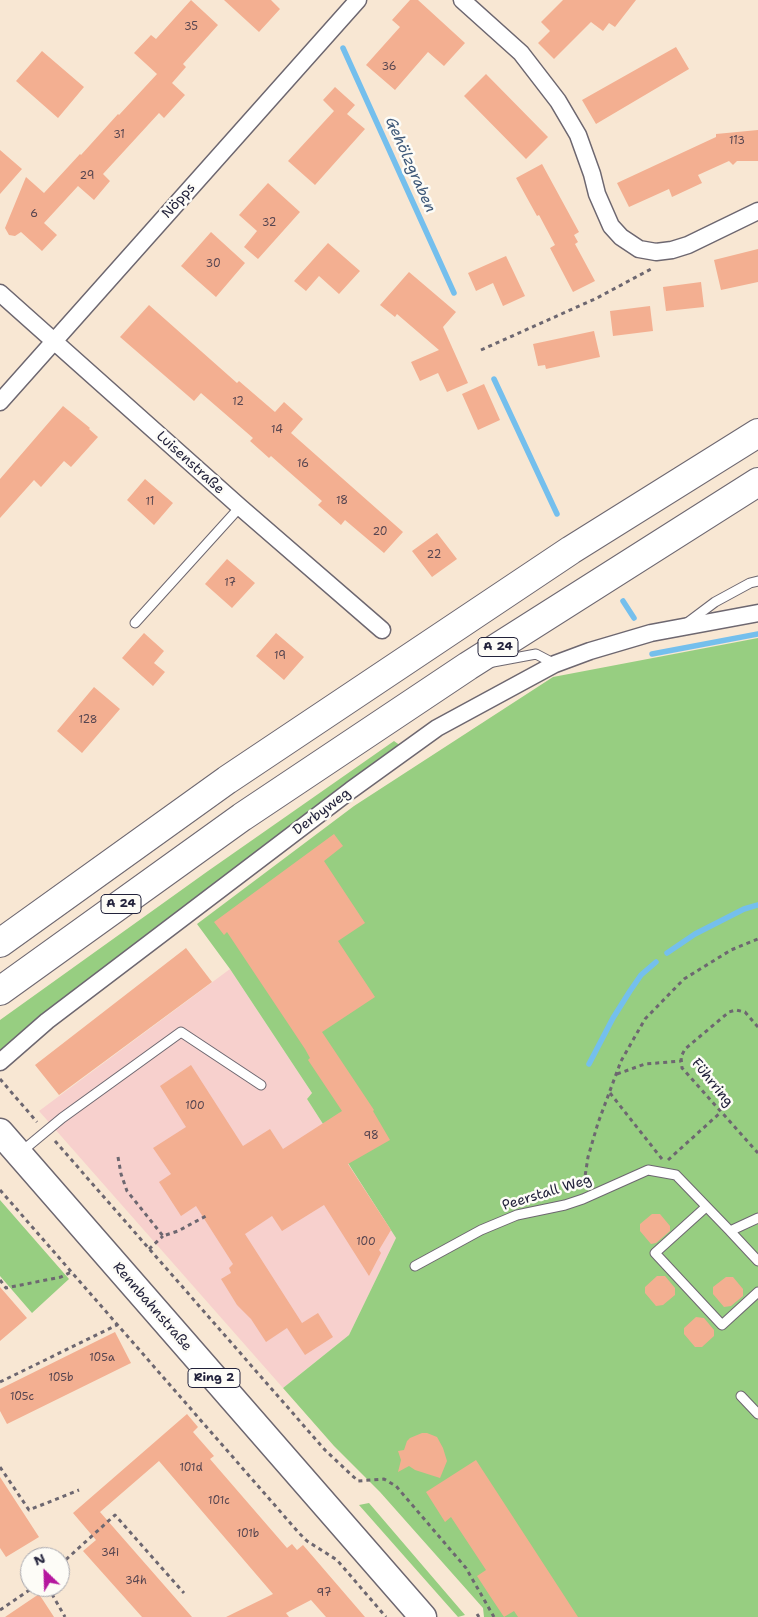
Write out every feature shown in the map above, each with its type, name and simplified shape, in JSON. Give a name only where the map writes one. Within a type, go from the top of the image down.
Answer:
[{"type":"highway","name":"A 24","points":[[0,943],[227,780],[571,550],[758,433]]},
{"type":"highway","name":"A 24","points":[[0,991],[242,817],[468,666],[758,482]]},
{"type":"main road","name":"Rennbahnstraße","points":[[0,1132],[423,1617]]},
{"type":"street","name":"Nöpps","points":[[0,402],[358,0]]},
{"type":"street","points":[[462,0],[522,53],[558,101],[578,135],[603,209],[611,226],[620,237],[639,248],[656,252],[672,250],[688,245],[758,211]]},
{"type":"street","name":"Luisenstraße","points":[[0,293],[240,507],[382,630]]},
{"type":"street","name":"Derbyweg","points":[[0,1062],[54,1015],[351,790],[437,728],[555,664],[590,651],[651,633],[758,613]]},
{"type":"lane","points":[[135,623],[240,507]]},
{"type":"lane","name":"Derbyweg","points":[[681,627],[715,602],[750,583],[758,581]]},
{"type":"lane","points":[[468,666],[536,654],[555,664]]},
{"type":"lane","points":[[19,1154],[73,1110],[182,1032],[261,1085]]},
{"type":"lane","name":"Peerstall Weg","points":[[415,1266],[481,1230],[517,1214],[564,1205],[583,1199],[648,1170],[676,1175],[758,1261]]},
{"type":"lane","points":[[706,1207],[655,1253],[722,1326],[758,1292]]},
{"type":"lane","points":[[730,1231],[758,1218]]},
{"type":"lane","points":[[741,1396],[758,1414]]},
{"type":"path","points":[[481,350],[597,298],[657,266],[672,250]]},
{"type":"path","points":[[583,1199],[588,1157],[598,1123],[621,1061],[645,1019],[684,979],[731,950],[758,939]]},
{"type":"path","name":"Führring","points":[[758,1027],[745,1012],[736,1010],[729,1012],[686,1050],[681,1057],[682,1068],[758,1154]]},
{"type":"path","points":[[616,1074],[645,1064],[681,1060]]},
{"type":"path","points":[[0,1079],[325,1450],[358,1481],[384,1479],[396,1486],[466,1568],[494,1617]]},
{"type":"path","points":[[610,1093],[665,1162],[721,1112]]},
{"type":"path","points":[[118,1157],[127,1191],[163,1236]]},
{"type":"path","points":[[0,1190],[299,1534],[337,1560],[386,1617]]},
{"type":"path","points":[[149,1249],[163,1236],[178,1231],[206,1216]]},
{"type":"path","points":[[0,1280],[6,1288],[61,1277],[71,1272]]},
{"type":"path","points":[[0,1382],[117,1325]]},
{"type":"path","points":[[0,1467],[29,1510],[79,1490]]},
{"type":"path","points":[[70,1556],[115,1515],[184,1593]]},
{"type":"path","points":[[0,1610],[20,1596]]},
{"type":"path","points":[[54,1597],[65,1617]]},
{"type":"shaded area","points":[[230,969],[312,1093],[307,1099],[396,1238],[349,1335],[283,1388],[39,1111]]},
{"type":"green space","points":[[758,638],[758,1617],[484,1617],[483,1608],[380,1492],[334,1446],[283,1388],[349,1335],[396,1238],[307,1099],[312,1093],[230,969],[197,924],[354,806],[553,677]]},
{"type":"green space","points":[[394,741],[401,746],[125,951],[0,1053],[0,1020]]},
{"type":"green space","points":[[0,1200],[69,1279],[32,1313],[0,1276]]},
{"type":"green space","points":[[369,1503],[465,1615],[458,1617],[359,1505]]},
{"type":"building","points":[[191,0],[218,25],[183,64],[186,67],[172,83],[185,95],[164,118],[159,113],[103,174],[110,181],[94,200],[78,186],[44,223],[57,235],[42,251],[21,232],[15,236],[9,235],[5,228],[26,177],[44,193],[119,115],[157,74],[134,53],[151,35],[156,39]]},
{"type":"building","points":[[224,0],[271,0],[280,9],[259,32]]},
{"type":"building","points":[[410,0],[418,0],[465,43],[444,66],[428,52],[395,90],[366,65],[400,27],[392,20]]},
{"type":"building","points":[[563,0],[636,0],[615,27],[609,23],[603,31],[591,22],[554,59],[538,43],[550,31],[541,22]]},
{"type":"building","points":[[676,47],[689,69],[596,124],[582,100]]},
{"type":"building","points":[[42,51],[84,87],[58,118],[16,81]]},
{"type":"building","points":[[486,74],[548,137],[526,159],[464,96]]},
{"type":"building","points":[[335,87],[355,105],[347,114],[365,129],[315,185],[288,161],[334,111],[323,100]]},
{"type":"building","points":[[758,130],[758,161],[737,161],[733,165],[729,161],[698,175],[702,183],[672,197],[669,189],[629,207],[617,183],[716,137],[716,134]]},
{"type":"building","points":[[0,150],[22,169],[0,194]]},
{"type":"building","points":[[542,164],[579,232],[574,235],[578,242],[575,244],[595,281],[573,292],[550,248],[555,245],[516,178]]},
{"type":"building","points":[[268,183],[300,212],[258,259],[244,247],[257,231],[239,215]]},
{"type":"building","points":[[211,232],[245,263],[216,297],[181,266]]},
{"type":"building","points":[[328,243],[360,271],[339,294],[319,276],[306,291],[294,281]]},
{"type":"building","points":[[758,249],[758,282],[721,290],[714,260]]},
{"type":"building","points":[[506,256],[525,296],[503,306],[493,283],[476,291],[468,273]]},
{"type":"building","points":[[409,272],[456,312],[443,327],[468,383],[447,392],[438,373],[420,381],[411,362],[439,350],[397,314],[395,317],[380,305]]},
{"type":"building","points":[[701,282],[704,307],[666,311],[663,287]]},
{"type":"building","points":[[149,305],[237,383],[239,381],[275,412],[284,402],[303,419],[291,433],[403,532],[384,553],[345,520],[341,525],[318,505],[322,501],[271,456],[269,458],[250,441],[253,438],[201,393],[194,401],[120,337]]},
{"type":"building","points":[[650,306],[653,331],[613,336],[610,311]]},
{"type":"building","points":[[594,331],[600,357],[546,369],[545,365],[538,366],[533,344]]},
{"type":"building","points":[[484,384],[500,420],[478,430],[462,394]]},
{"type":"building","points":[[63,406],[98,437],[71,467],[64,461],[41,487],[34,480],[0,518],[0,479]]},
{"type":"building","points":[[145,479],[173,503],[154,525],[127,500]]},
{"type":"building","points":[[437,533],[457,559],[432,577],[412,551]]},
{"type":"building","points":[[227,559],[255,583],[232,608],[205,584]]},
{"type":"building","points":[[144,633],[164,651],[154,663],[165,672],[153,686],[122,658]]},
{"type":"building","points":[[276,633],[304,657],[284,680],[256,656]]},
{"type":"building","points":[[94,687],[120,709],[82,753],[57,731]]},
{"type":"building","points":[[334,834],[343,846],[324,861],[365,923],[338,941],[375,997],[322,1032],[374,1110],[390,1140],[348,1164],[391,1230],[379,1250],[381,1253],[369,1276],[324,1205],[282,1231],[272,1216],[245,1234],[302,1323],[318,1313],[333,1337],[305,1355],[287,1328],[266,1342],[251,1319],[237,1305],[221,1279],[231,1273],[229,1268],[233,1264],[196,1206],[181,1216],[159,1182],[171,1174],[153,1148],[186,1127],[160,1086],[191,1065],[243,1146],[270,1129],[283,1149],[342,1111],[308,1060],[310,1058],[305,1049],[227,932],[224,935],[214,922]]},
{"type":"building","points":[[186,948],[212,982],[59,1095],[35,1065]]},
{"type":"building","points":[[652,1214],[660,1214],[670,1226],[670,1231],[656,1243],[651,1244],[640,1231],[640,1224]]},
{"type":"building","points":[[657,1276],[665,1276],[675,1288],[675,1295],[663,1305],[656,1306],[645,1293],[645,1287]]},
{"type":"building","points":[[726,1277],[733,1277],[743,1289],[743,1296],[731,1306],[724,1307],[713,1294],[713,1287]]},
{"type":"building","points":[[0,1287],[27,1318],[0,1341]]},
{"type":"building","points":[[696,1317],[704,1318],[714,1330],[714,1336],[702,1347],[695,1347],[684,1334],[684,1328]]},
{"type":"building","points":[[115,1332],[131,1363],[7,1424],[0,1411],[0,1389]]},
{"type":"building","points":[[187,1414],[198,1427],[193,1432],[214,1456],[210,1459],[287,1548],[292,1544],[297,1550],[303,1545],[365,1617],[326,1617],[311,1600],[286,1613],[289,1617],[226,1617],[273,1594],[159,1461],[100,1512],[192,1617],[142,1617],[83,1551],[96,1540],[73,1513]]},
{"type":"building","points":[[422,1433],[437,1437],[443,1448],[447,1461],[440,1478],[415,1470],[409,1466],[398,1472],[401,1460],[398,1451],[404,1450],[410,1438]]},
{"type":"building","points":[[476,1460],[578,1617],[518,1617],[514,1611],[504,1617],[477,1576],[486,1570],[451,1517],[445,1522],[426,1492]]},
{"type":"building","points":[[0,1477],[39,1537],[6,1557],[0,1548]]},
{"type":"building","points":[[35,1597],[41,1597],[54,1617],[5,1617]]},
{"type":"waterway","name":"Gehölzgraben","points":[[343,48],[454,293]]},
{"type":"waterway","name":"Gehölzgraben","points":[[494,379],[557,514]]},
{"type":"waterway","name":"Gehölzgraben","points":[[623,601],[634,618]]},
{"type":"waterway","name":"Gehölzgraben","points":[[652,654],[758,634]]},
{"type":"waterway","points":[[667,953],[695,934],[744,909],[758,905]]},
{"type":"waterway","points":[[589,1064],[613,1018],[630,991],[641,975],[656,962]]}]
